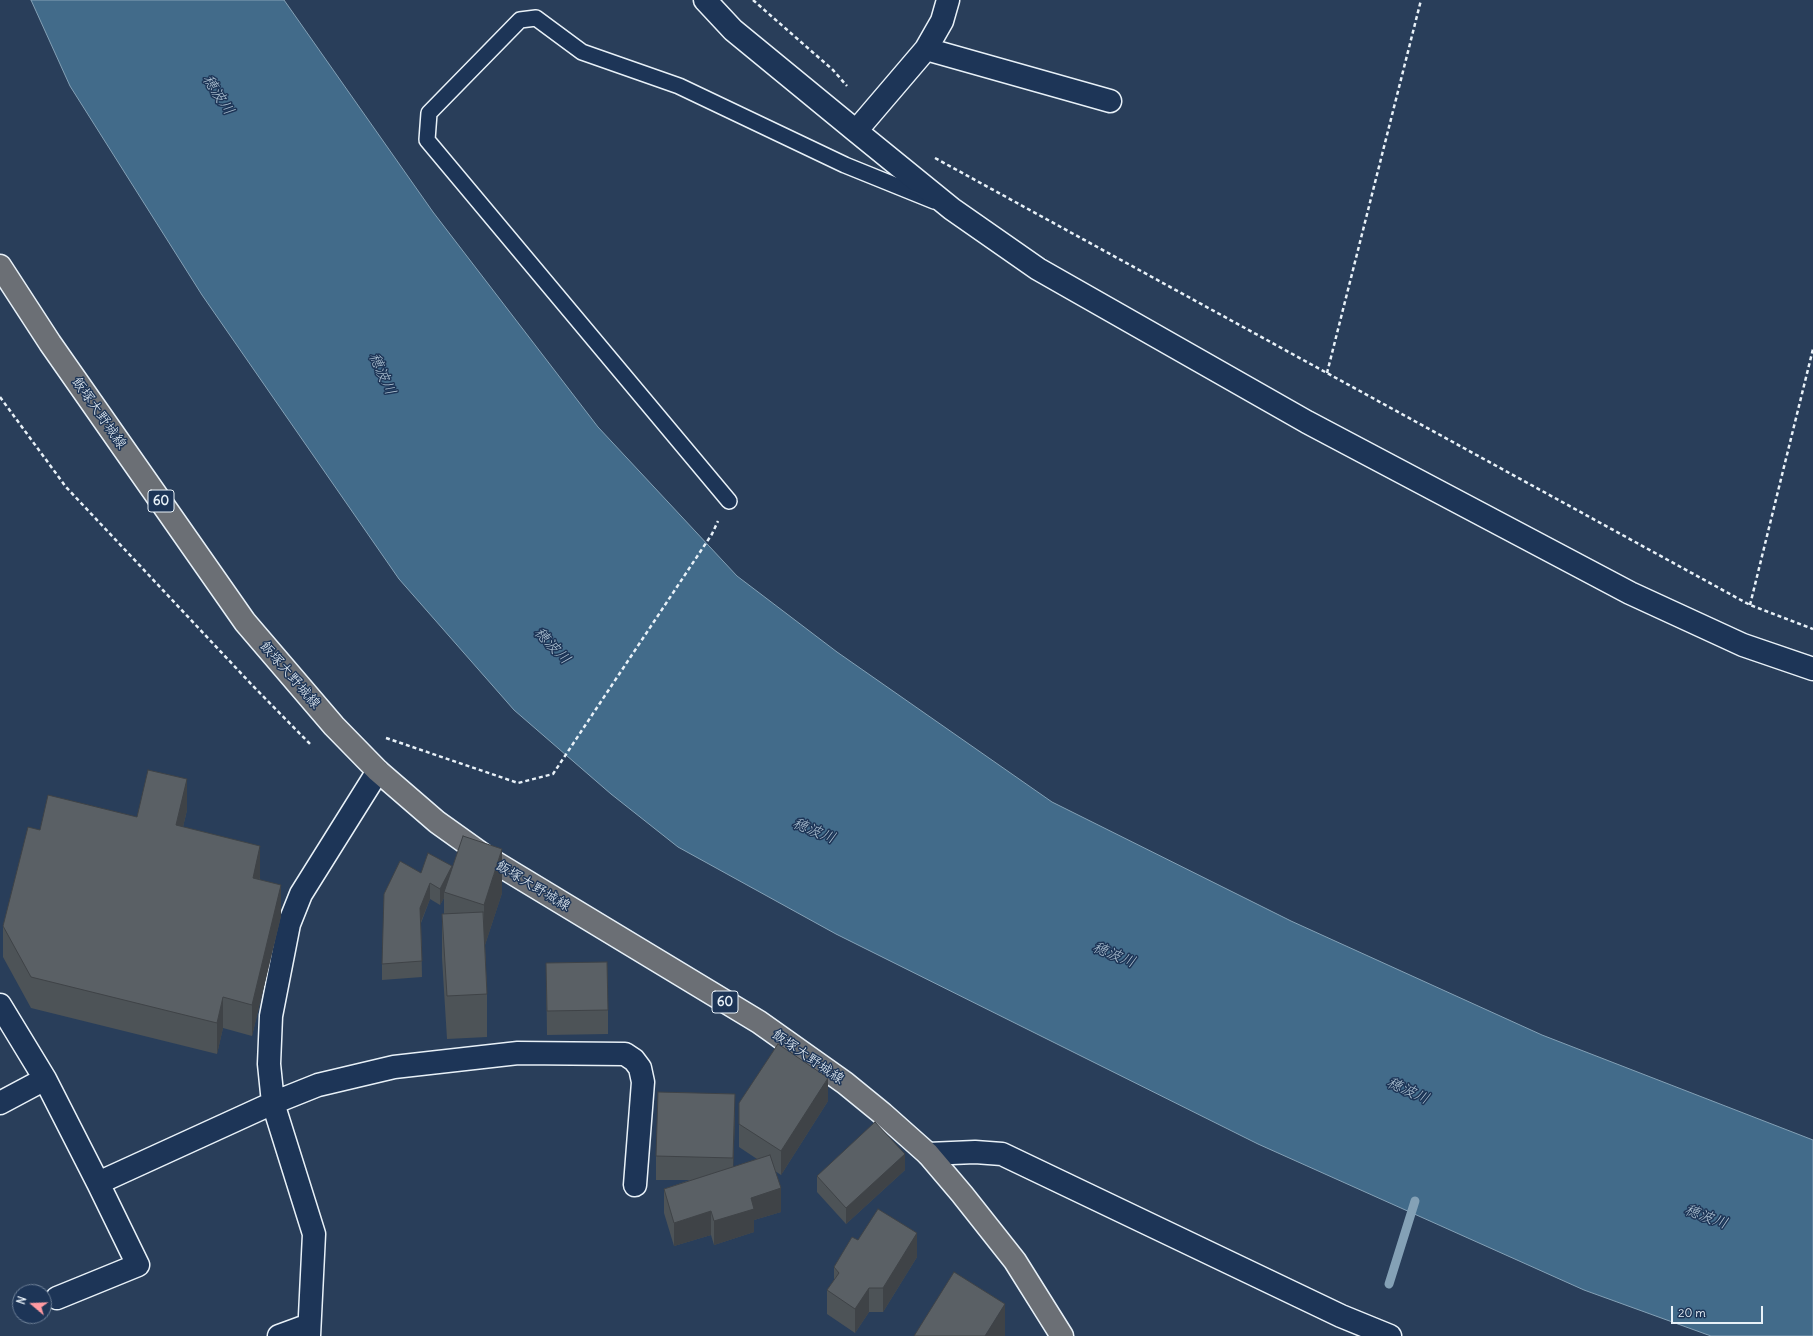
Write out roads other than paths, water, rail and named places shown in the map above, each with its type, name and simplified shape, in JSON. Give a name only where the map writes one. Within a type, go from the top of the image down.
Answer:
[{"type":"main road","name":"飯塚大野城線","points":[[0,266],[50,343],[245,622],[334,726],[378,771],[437,822],[486,857],[765,1027],[846,1083],[928,1154],[1015,1261],[1062,1336]]},
{"type":"street","points":[[705,0],[733,30],[860,127],[952,209],[1038,269],[1307,422],[1630,593],[1743,644],[1813,669]]},
{"type":"street","points":[[860,127],[926,49],[942,21],[948,0]]},
{"type":"street","points":[[926,49],[1110,101]]},
{"type":"street","points":[[279,1336],[309,1330],[314,1234],[273,1103],[269,1064],[271,1016],[289,924],[301,894],[378,771]]},
{"type":"street","points":[[0,1005],[45,1079],[138,1265],[57,1298]]},
{"type":"street","points":[[98,1183],[273,1103],[318,1085],[394,1067],[518,1053],[625,1054],[634,1060],[640,1068],[643,1082],[635,1185]]},
{"type":"street","points":[[0,1103],[45,1079]]},
{"type":"street","points":[[928,1154],[976,1152],[1002,1154],[1341,1316],[1390,1336]]},
{"type":"lane","points":[[729,501],[427,140],[429,113],[520,20],[536,18],[582,52],[679,86],[845,165],[952,209]]},
{"type":"water","name":"穂波川","points":[[31,0],[284,0],[433,212],[598,427],[737,576],[837,652],[1052,802],[1291,921],[1542,1035],[1813,1140],[1813,1336],[1711,1336],[1584,1290],[1258,1144],[836,934],[678,847],[611,794],[514,710],[399,579],[202,295],[70,86]]},
{"type":"waterway","points":[[1389,1284],[1415,1201]]}]
